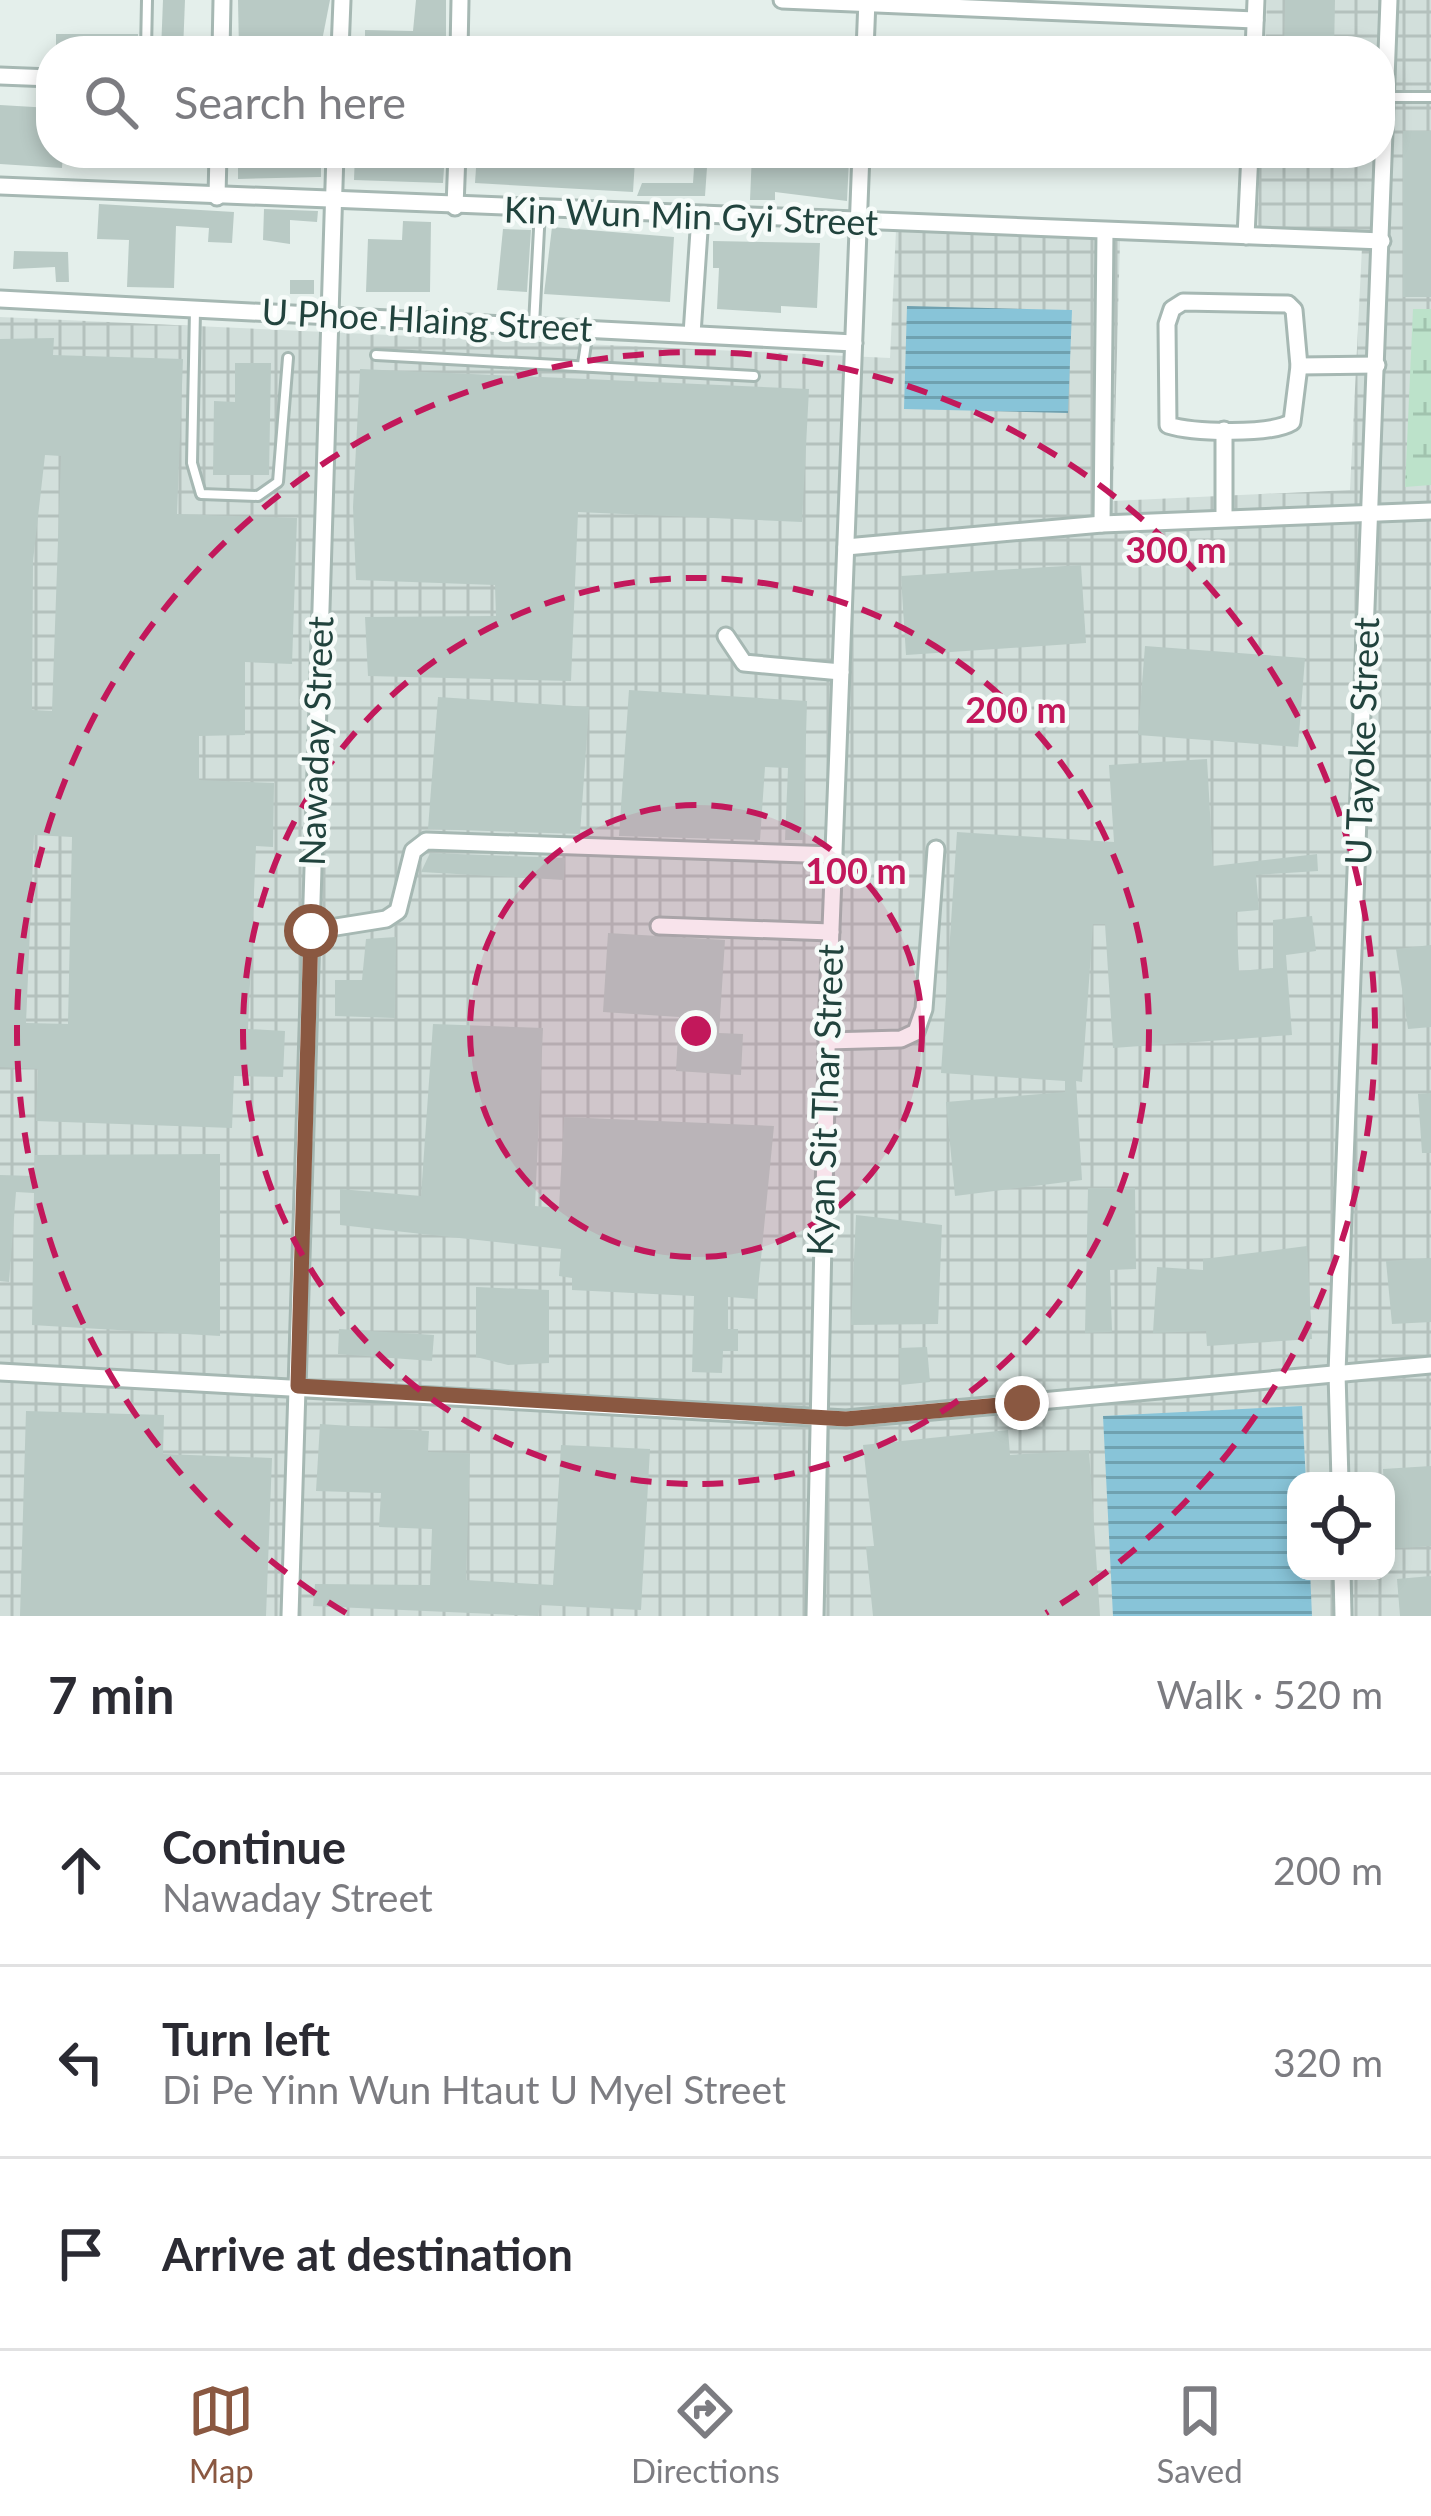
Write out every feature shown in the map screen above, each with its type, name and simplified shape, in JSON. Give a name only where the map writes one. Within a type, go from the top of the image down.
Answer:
[{"type":"street","points":[[221,36],[222,0]]},
{"type":"street","points":[[341,36],[342,0]]},
{"type":"street","points":[[459,36],[460,0]]},
{"type":"street","points":[[782,0],[1256,20]]},
{"type":"street","points":[[1255,36],[1256,0]]},
{"type":"street","name":"U Tayoke Street","points":[[1388,36],[1389,0]]},
{"type":"street","points":[[866,36],[867,2]]},
{"type":"street","points":[[0,76],[36,77]]},
{"type":"street","points":[[217,197],[218,168]]},
{"type":"street","name":"Nawaday Street","points":[[290,1616],[334,168]]},
{"type":"street","points":[[455,207],[456,168]]},
{"type":"street","name":"Kyan Sit Thar Street","points":[[814,1616],[827,1041],[861,168]]},
{"type":"street","points":[[1246,236],[1249,168]]},
{"type":"street","name":"U Tayoke Street","points":[[1340,1472],[1336,1373],[1384,168]]},
{"type":"street","name":"Kin Wun Min Gyi Street","points":[[0,186],[1382,241]]},
{"type":"street","points":[[692,334],[700,216]]},
{"type":"street","points":[[1102,524],[1105,231]]},
{"type":"street","name":"U Phoe Hlaing Street","points":[[0,299],[854,343]]},
{"type":"street","points":[[1183,302],[1288,304],[1299,320],[1299,366],[1292,422],[1282,428],[1177,428],[1164,418],[1172,309],[1183,302]]},
{"type":"street","points":[[1299,366],[1377,365]]},
{"type":"street","points":[[1224,430],[1224,516]]},
{"type":"street","points":[[846,547],[1224,516],[1431,511]]},
{"type":"street","points":[[726,636],[744,663],[841,672]]},
{"type":"street","points":[[311,931],[386,919],[398,911],[413,851],[426,841],[834,855]]},
{"type":"street","points":[[827,1041],[902,1039],[916,1032],[924,1009],[935,849]]},
{"type":"street","points":[[659,926],[831,932]]},
{"type":"street","points":[[0,1372],[816,1418],[1431,1365]]},
{"type":"street","points":[[1342,1580],[1343,1616]]},
{"type":"lane","points":[[146,36],[147,0]]},
{"type":"lane","points":[[1395,97],[1431,97]]},
{"type":"lane","points":[[534,326],[541,210]]},
{"type":"lane","points":[[195,308],[192,463],[194,485],[201,494],[258,496],[278,482],[288,358]]},
{"type":"lane","points":[[583,364],[588,328]]},
{"type":"lane","points":[[376,355],[754,376]]},
{"type":"shaded area","points":[[1267,0],[1431,0],[1431,1616],[0,1616],[0,317],[890,358],[896,230],[1120,241],[1113,501],[1350,490],[1362,247],[1257,242],[1259,168],[1395,168],[1395,36],[1266,36]]},
{"type":"green space","points":[[1413,309],[1431,309],[1431,485],[1405,487]]},
{"type":"water","points":[[907,306],[1072,310],[1068,413],[904,409]]},
{"type":"water","points":[[1302,1406],[1306,1472],[1287,1472],[1287,1580],[1310,1580],[1312,1616],[1113,1616],[1103,1416]]},
{"type":"building","points":[[163,0],[185,0],[184,36],[162,36]]},
{"type":"building","points":[[238,0],[330,0],[323,36],[239,36]]},
{"type":"building","points":[[416,0],[446,0],[446,36],[365,36],[365,30],[413,31]]},
{"type":"building","points":[[1285,0],[1335,0],[1334,36],[1284,36]]},
{"type":"building","points":[[56,34],[138,34],[138,36]]},
{"type":"building","points":[[0,105],[36,107],[36,166],[0,164]]},
{"type":"building","points":[[1403,131],[1431,131],[1431,297],[1403,297]]},
{"type":"building","points":[[238,168],[321,168],[321,177],[238,179]]},
{"type":"building","points":[[354,168],[444,168],[443,183],[354,180]]},
{"type":"building","points":[[476,168],[634,168],[633,192],[475,183]]},
{"type":"building","points":[[694,168],[707,168],[705,196],[637,196],[642,183],[693,183]]},
{"type":"building","points":[[751,168],[849,168],[847,201],[775,192],[775,200],[750,200]]},
{"type":"building","points":[[99,204],[234,212],[232,243],[208,242],[209,228],[176,226],[174,288],[127,287],[129,240],[97,239]]},
{"type":"building","points":[[264,209],[318,211],[317,222],[290,220],[290,244],[263,240]]},
{"type":"building","points":[[403,221],[431,222],[430,292],[366,292],[368,239],[402,240]]},
{"type":"building","points":[[552,227],[674,237],[670,302],[544,294]]},
{"type":"building","points":[[503,229],[531,230],[527,292],[497,290]]},
{"type":"building","points":[[713,241],[820,243],[817,308],[781,306],[781,313],[717,309],[719,268],[713,268]]},
{"type":"building","points":[[14,251],[68,252],[69,282],[56,282],[55,267],[13,269]]},
{"type":"building","points":[[290,280],[314,280],[314,294],[290,294]]},
{"type":"building","points":[[54,338],[53,355],[183,359],[177,514],[297,518],[292,664],[245,662],[245,735],[199,736],[199,780],[274,783],[273,847],[256,846],[248,1029],[285,1031],[283,1077],[234,1076],[232,1128],[36,1121],[38,1069],[0,1067],[0,339]],"holes":[[[45,455],[61,456],[52,711],[32,710],[33,561]],[[34,835],[72,837],[68,1024],[26,1023]]]},
{"type":"building","points":[[235,363],[271,363],[269,475],[213,475],[214,401],[235,402]]},
{"type":"building","points":[[360,369],[809,389],[802,522],[578,512],[571,681],[368,676],[365,617],[496,616],[495,585],[356,580],[353,507]]},
{"type":"building","points":[[1081,565],[1086,643],[906,655],[901,576]]},
{"type":"building","points":[[1145,646],[1305,658],[1298,747],[1138,735]]},
{"type":"building","points":[[629,690],[807,701],[803,840],[785,840],[788,768],[765,767],[760,840],[619,836]]},
{"type":"building","points":[[438,697],[589,707],[580,834],[428,829]]},
{"type":"building","points":[[1207,759],[1213,866],[1317,854],[1318,871],[1256,875],[1259,910],[1236,912],[1239,971],[1273,968],[1273,920],[1312,916],[1316,951],[1286,955],[1292,1035],[1113,1048],[1105,924],[1093,924],[1082,1082],[1076,1081],[1082,1180],[955,1196],[946,1102],[1065,1092],[1065,1081],[941,1073],[957,832],[1114,842],[1109,765]]},
{"type":"building","points":[[430,853],[565,858],[564,880],[421,872]]},
{"type":"building","points":[[608,933],[725,940],[719,1033],[743,1034],[741,1075],[676,1071],[679,1017],[603,1012]]},
{"type":"building","points":[[396,937],[395,1018],[335,1016],[335,980],[362,980],[366,939]]},
{"type":"building","points":[[1431,945],[1431,1027],[1408,1029],[1396,949]]},
{"type":"building","points":[[433,1024],[543,1028],[535,1206],[559,1208],[564,1117],[774,1126],[757,1299],[728,1297],[728,1329],[738,1329],[738,1351],[723,1351],[722,1373],[692,1372],[694,1296],[572,1290],[572,1278],[559,1276],[561,1249],[340,1225],[340,1189],[421,1196]]},
{"type":"building","points":[[1431,1093],[1431,1153],[1422,1153],[1418,1094]]},
{"type":"building","points":[[220,1154],[220,1336],[32,1325],[34,1193],[16,1192],[9,1282],[0,1281],[0,1175],[34,1176],[35,1155]]},
{"type":"building","points":[[1088,1188],[1135,1188],[1136,1269],[1110,1270],[1112,1332],[1085,1333]]},
{"type":"building","points":[[856,1215],[942,1225],[938,1324],[851,1325]]},
{"type":"building","points":[[1307,1246],[1312,1339],[1207,1346],[1206,1331],[1153,1333],[1157,1267],[1203,1270],[1203,1259]]},
{"type":"building","points":[[1431,1258],[1431,1322],[1392,1324],[1386,1261]]},
{"type":"building","points":[[476,1287],[549,1290],[549,1363],[508,1365],[476,1357]]},
{"type":"building","points":[[339,1329],[434,1335],[432,1361],[338,1354]]},
{"type":"building","points":[[927,1347],[930,1382],[900,1385],[899,1348]]},
{"type":"building","points":[[26,1411],[164,1415],[163,1454],[272,1458],[266,1616],[20,1616]]},
{"type":"building","points":[[320,1424],[429,1431],[428,1452],[470,1453],[466,1580],[553,1585],[561,1445],[650,1449],[641,1610],[540,1605],[538,1616],[313,1606],[315,1584],[430,1585],[432,1529],[379,1527],[381,1493],[316,1491]]},
{"type":"building","points":[[1008,1430],[1010,1455],[1089,1450],[1100,1616],[873,1616],[866,1547],[874,1546],[863,1445]]},
{"type":"building","points":[[1431,1466],[1431,1546],[1395,1549],[1395,1472],[1383,1469]]},
{"type":"building","points":[[1431,1576],[1431,1616],[1400,1616],[1397,1579]]},
{"type":"route","points":[[311,931],[298,1386],[846,1419],[1022,1403]]}]
